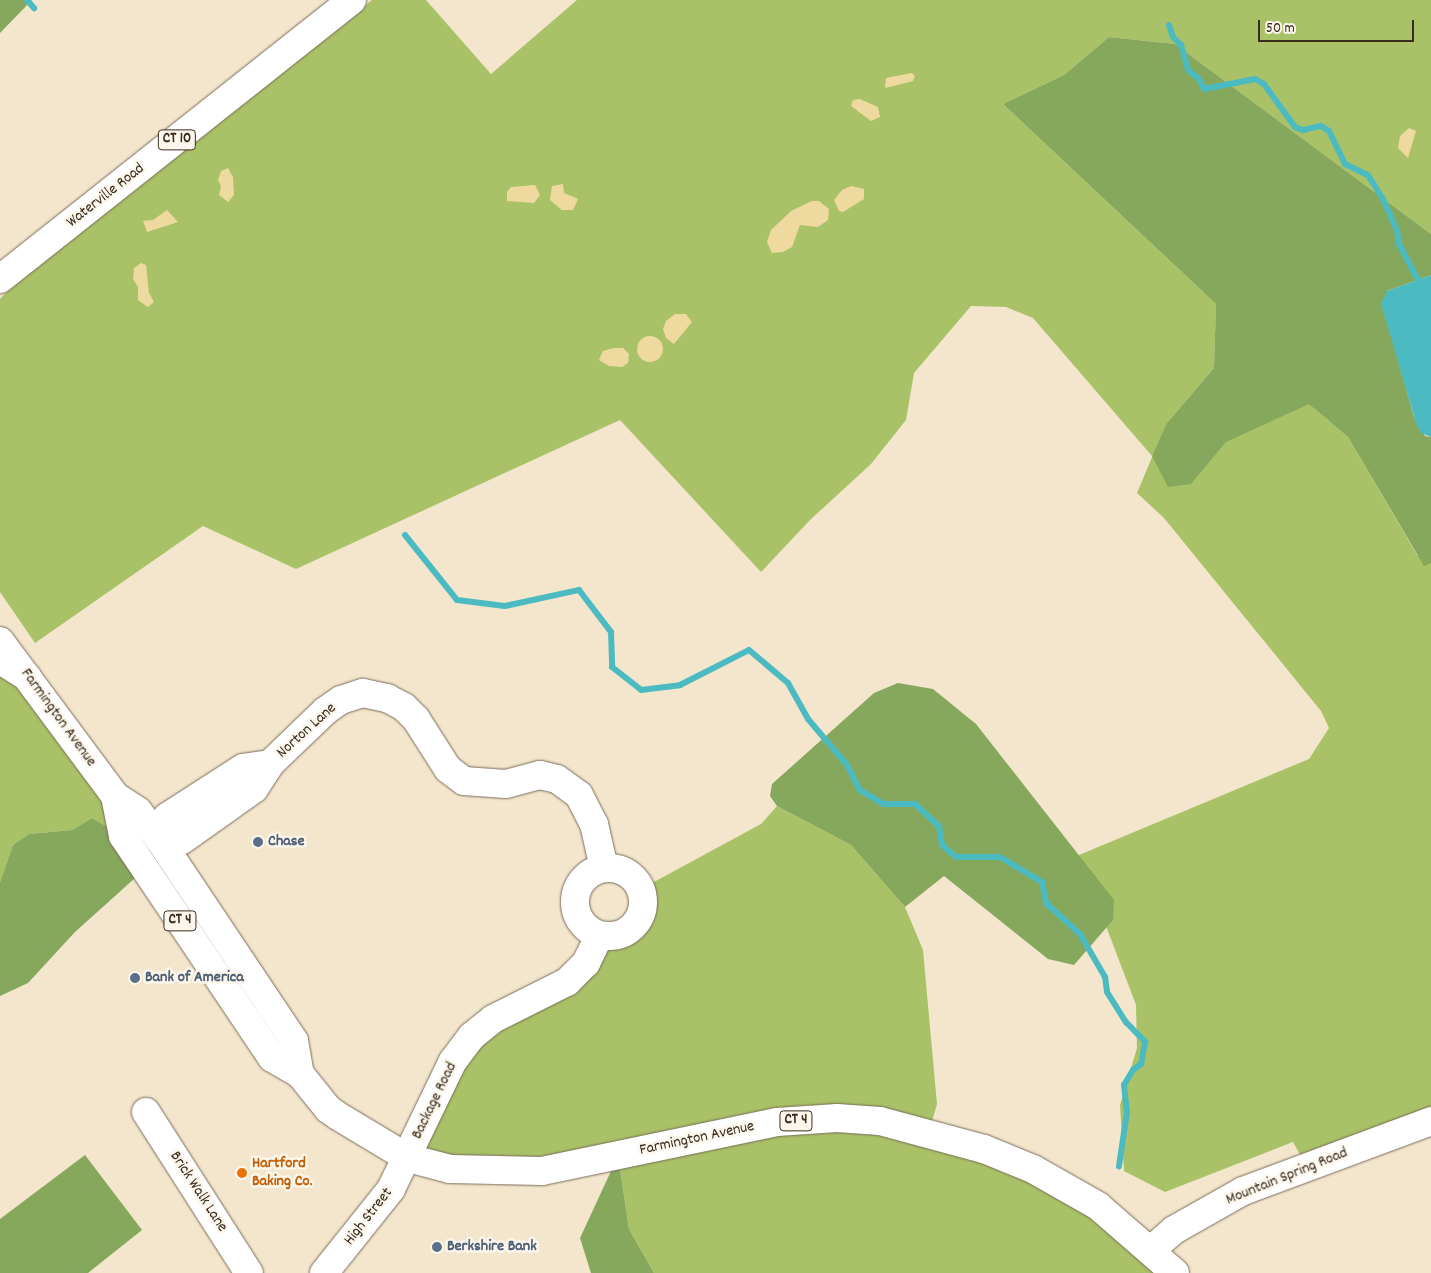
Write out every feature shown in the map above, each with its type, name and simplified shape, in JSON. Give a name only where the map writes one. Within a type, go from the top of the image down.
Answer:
[{"type":"main road","name":"Waterville Road","points":[[0,279],[352,0]]},
{"type":"main road","name":"Farmington Avenue","points":[[0,641],[115,796],[138,811],[159,839],[294,1041],[300,1074]]},
{"type":"main road","points":[[0,660],[27,676]]},
{"type":"main road","name":"Norton Lane","points":[[159,839],[182,840],[254,789],[270,764],[340,700],[363,694],[377,695],[404,707],[416,719],[448,769],[464,781],[506,784],[540,775],[557,779],[579,795],[594,824],[604,868]]},
{"type":"main road","name":"Farmington Avenue","points":[[115,796],[123,836],[272,1058],[300,1074],[328,1109],[408,1158],[450,1169],[542,1171],[777,1122],[837,1118],[880,1121],[984,1149],[1033,1169],[1098,1206],[1151,1250],[1175,1273]]},
{"type":"main road","points":[[604,868],[626,872],[635,879],[644,901],[638,921],[631,929],[621,935],[599,936],[580,922],[574,899],[584,878],[604,868]]},
{"type":"main road","name":"Backage Road","points":[[408,1158],[453,1061],[472,1036],[492,1019],[567,982],[586,964],[599,936]]},
{"type":"main road","name":"Brick Walk Lane","points":[[146,1112],[250,1273]]},
{"type":"main road","name":"Mountain Spring Road","points":[[1151,1250],[1174,1230],[1243,1191],[1431,1120]]},
{"type":"main road","name":"High Street","points":[[324,1273],[378,1210],[408,1158]]},
{"type":"green space","points":[[0,0],[32,0],[0,33]]},
{"type":"green space","points":[[372,0],[426,0],[491,74],[577,0],[1431,0],[1431,234],[1175,44],[1109,37],[1064,75],[1003,104],[1216,304],[1214,368],[1167,423],[1274,320],[1315,409],[1348,437],[1417,555],[1431,554],[1431,1121],[1307,1167],[1293,1142],[1165,1192],[1124,1171],[1120,1105],[1137,1048],[1136,1005],[1079,855],[1309,759],[1329,728],[1321,711],[1164,518],[1137,493],[1158,443],[1152,456],[1033,318],[1006,307],[971,306],[914,373],[906,420],[871,464],[810,520],[761,572],[620,420],[296,569],[203,526],[35,643],[0,592],[0,299],[14,284]]},
{"type":"green space","points":[[1109,37],[1175,44],[1431,234],[1431,275],[1387,291],[1393,342],[1414,417],[1425,436],[1431,437],[1431,563],[1424,566],[1348,437],[1309,404],[1226,442],[1191,484],[1168,487],[1152,456],[1167,423],[1214,368],[1216,304],[1003,104],[1064,75]]},
{"type":"green space","points":[[0,660],[27,677],[123,836],[92,818],[72,830],[29,834],[13,845],[0,882]]},
{"type":"green space","points":[[898,683],[933,689],[976,724],[1114,900],[1113,920],[1074,965],[1048,959],[944,876],[905,907],[851,845],[777,806],[770,796],[772,784],[874,693]]},
{"type":"green space","points":[[777,806],[851,845],[905,907],[923,950],[937,1104],[929,1132],[1033,1169],[1160,1273],[654,1273],[629,1229],[618,1156],[542,1171],[408,1158],[453,1061],[610,937],[631,929],[643,911],[641,889],[761,824]]},
{"type":"green space","points":[[92,818],[123,836],[135,878],[75,932],[28,983],[0,996],[0,882],[13,845],[29,834],[72,830]]},
{"type":"green space","points":[[85,1155],[142,1230],[88,1273],[0,1273],[0,1219]]},
{"type":"green space","points":[[618,1156],[629,1229],[654,1273],[591,1273],[580,1238]]},
{"type":"sand","points":[[912,73],[915,76],[913,81],[885,88],[886,78]]},
{"type":"sand","points":[[860,99],[878,107],[880,117],[871,121],[851,106],[853,100]]},
{"type":"sand","points":[[1409,128],[1416,131],[1408,158],[1398,148],[1400,136]]},
{"type":"sand","points":[[228,168],[233,177],[234,195],[228,202],[219,195],[221,186],[218,180],[221,171]]},
{"type":"sand","points":[[563,184],[564,193],[578,199],[573,210],[562,210],[550,200],[552,186]]},
{"type":"sand","points":[[535,185],[540,195],[534,203],[507,201],[507,192],[511,187]]},
{"type":"sand","points":[[851,186],[864,189],[864,199],[843,212],[839,211],[834,200],[842,190]]},
{"type":"sand","points":[[812,201],[819,201],[829,209],[828,220],[818,227],[800,225],[792,247],[783,252],[772,253],[767,242],[771,230],[791,211]]},
{"type":"sand","points":[[167,210],[178,222],[147,232],[143,221],[153,220]]},
{"type":"sand","points":[[141,263],[146,265],[149,293],[154,302],[148,307],[138,300],[138,287],[133,279],[134,268]]},
{"type":"sand","points":[[675,314],[686,314],[692,322],[674,344],[666,338],[663,329],[666,321]]},
{"type":"sand","points":[[650,336],[659,340],[663,349],[659,358],[650,362],[641,358],[637,349],[641,340]]},
{"type":"sand","points":[[623,348],[629,354],[628,363],[622,367],[609,366],[599,360],[603,351]]},
{"type":"water","points":[[1431,275],[1431,437],[1421,433],[1416,423],[1381,304],[1387,291]]},
{"type":"waterway","points":[[27,0],[34,8]]},
{"type":"waterway","points":[[1169,25],[1173,37],[1181,45],[1188,70],[1199,79],[1204,89],[1255,79],[1264,84],[1295,127],[1303,130],[1321,126],[1329,131],[1345,164],[1368,175],[1383,199],[1397,230],[1399,244],[1418,280]]},
{"type":"waterway","points":[[405,535],[457,600],[505,606],[579,590],[611,632],[612,667],[641,690],[680,685],[749,650],[788,683],[808,719],[847,765],[860,790],[883,804],[915,804],[939,826],[942,845],[956,857],[1000,857],[1042,882],[1046,903],[1080,934],[1105,977],[1107,992],[1126,1022],[1145,1042],[1141,1064],[1133,1070],[1124,1085],[1127,1112],[1119,1166]]},
{"type":"place","name":"Chase","points":[[258,842]]},
{"type":"place","name":"Bank of America","points":[[135,978]]},
{"type":"place","name":"Hartford Baking Co.","points":[[242,1173]]},
{"type":"place","name":"Berkshire Bank","points":[[437,1247]]}]
